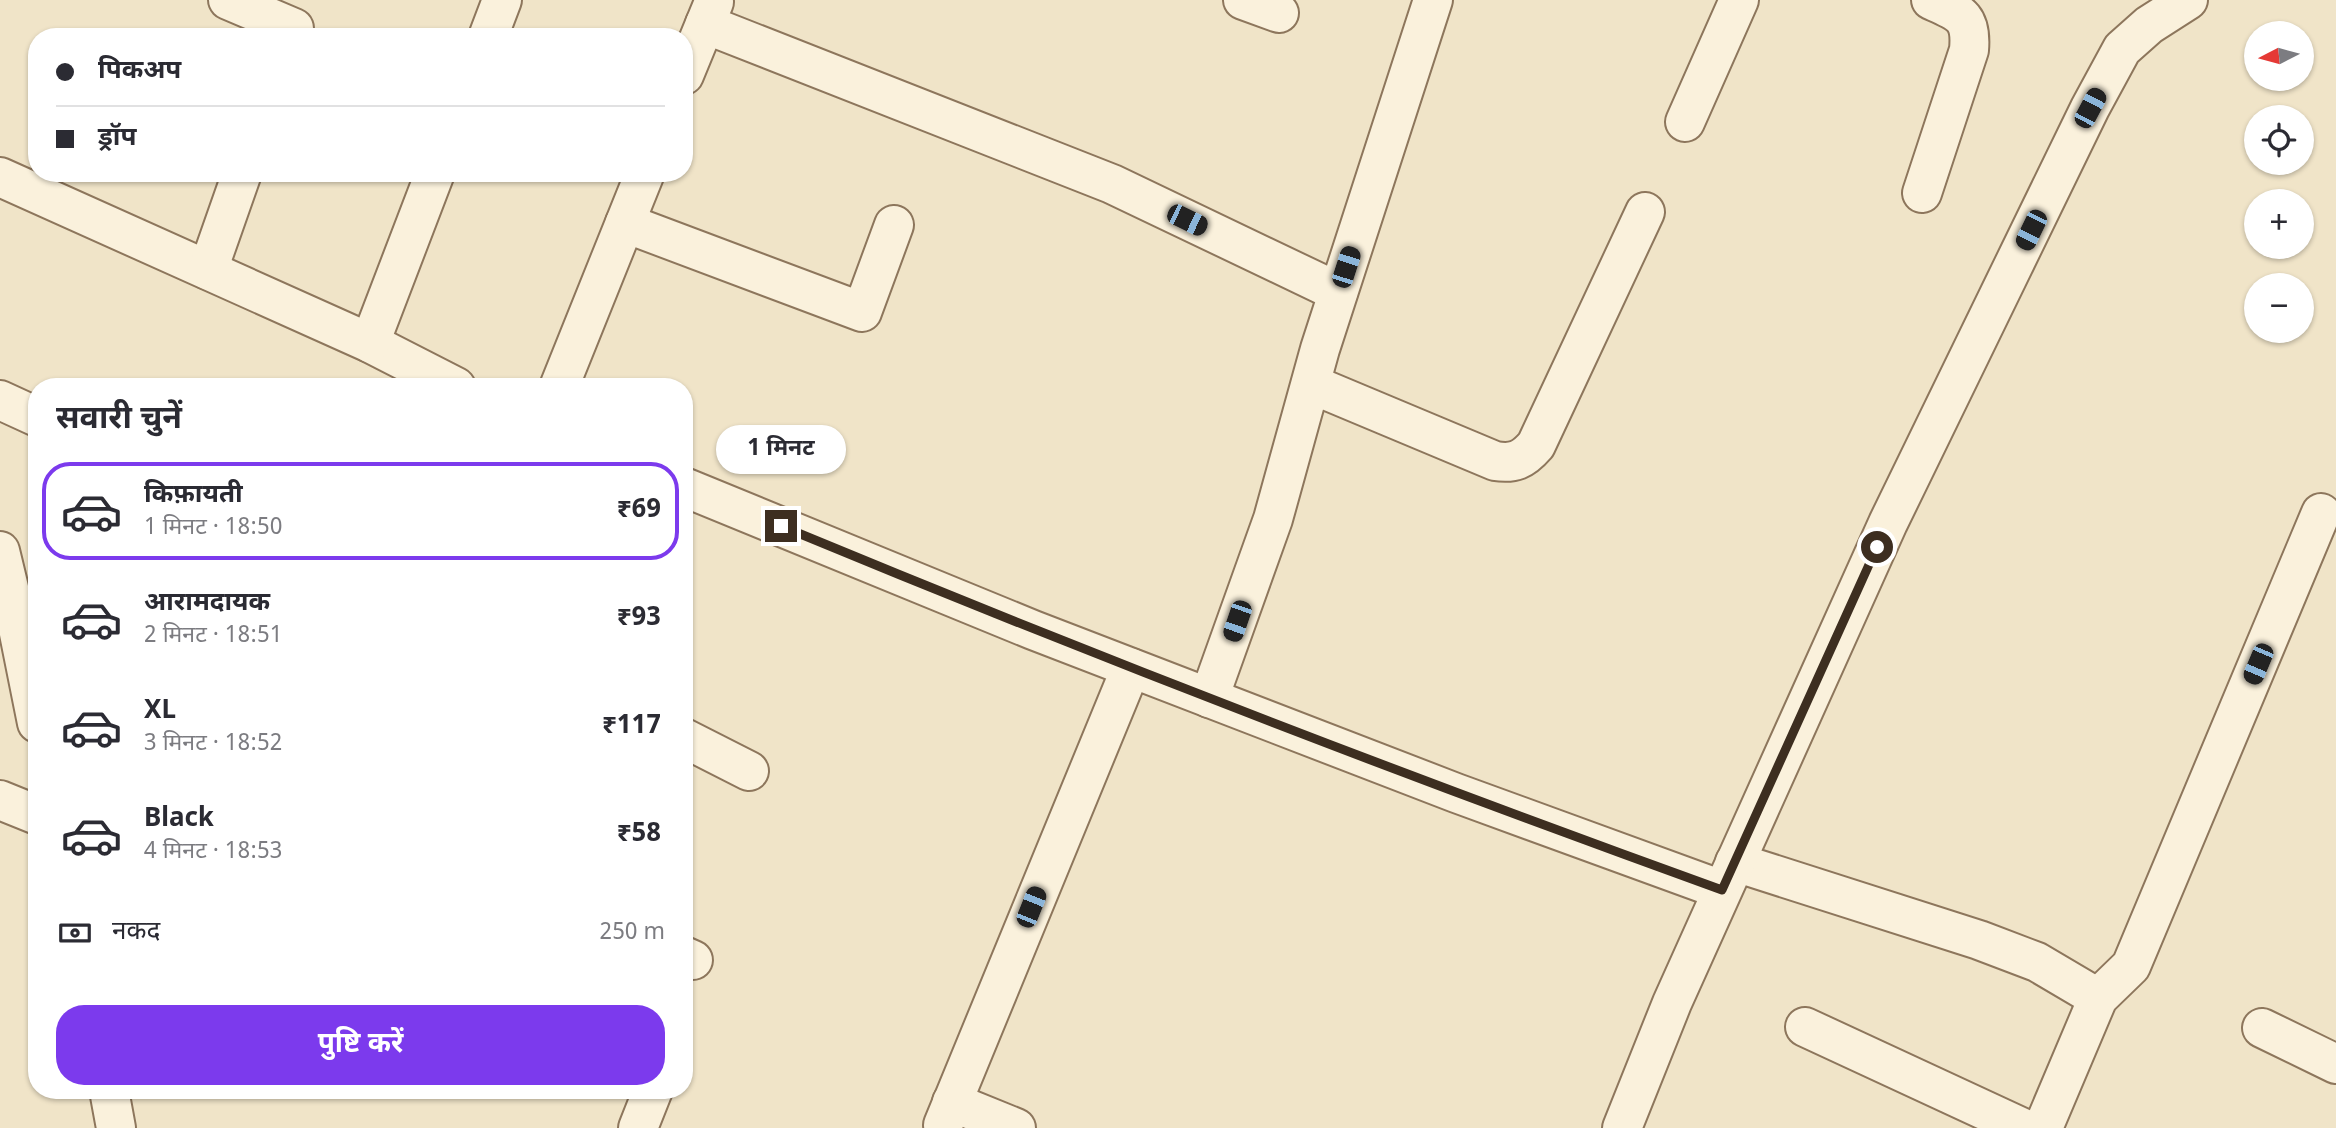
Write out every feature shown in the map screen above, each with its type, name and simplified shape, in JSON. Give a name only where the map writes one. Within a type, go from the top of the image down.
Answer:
[{"type":"street","points":[[228,0],[296,21]]},
{"type":"street","points":[[491,28],[502,0]]},
{"type":"street","points":[[1243,0],[1279,13]]},
{"type":"street","points":[[1209,698],[1273,519],[1338,292],[1433,0]]},
{"type":"street","points":[[1685,122],[1739,0]]},
{"type":"street","points":[[1922,193],[1969,50],[1971,30],[1964,17],[1931,0]]},
{"type":"street","points":[[1622,1128],[1672,1003],[1888,523],[2090,108],[2122,49],[2149,25],[2188,0]]},
{"type":"street","points":[[693,53],[710,12],[1112,184],[1338,292]]},
{"type":"street","points":[[0,177],[370,343],[438,378]]},
{"type":"street","points":[[208,270],[239,182]]},
{"type":"street","points":[[370,343],[432,182]]},
{"type":"street","points":[[563,378],[641,182]]},
{"type":"street","points":[[1311,384],[1495,461],[1510,463],[1525,458],[1536,445],[1645,212]]},
{"type":"street","points":[[625,223],[862,312],[894,225]]},
{"type":"street","points":[[0,400],[28,413]]},
{"type":"street","points":[[693,490],[1021,625],[1456,793],[1729,876],[1979,940],[2037,962],[2098,998]]},
{"type":"street","points":[[2043,1128],[2098,998],[2131,966],[2321,513]]},
{"type":"street","points":[[0,551],[17,614],[28,674]]},
{"type":"street","points":[[1016,1128],[947,1114],[1131,668]]},
{"type":"street","points":[[693,743],[749,771]]},
{"type":"street","points":[[0,800],[28,811]]},
{"type":"street","points":[[1805,1027],[2023,1128]]},
{"type":"street","points":[[2262,1028],[2336,1064]]},
{"type":"street","points":[[111,1099],[116,1128]]},
{"type":"street","points":[[638,1128],[649,1099]]},
{"type":"route","points":[[781,526],[1033,630],[1456,793],[1722,890],[1877,547]]}]
